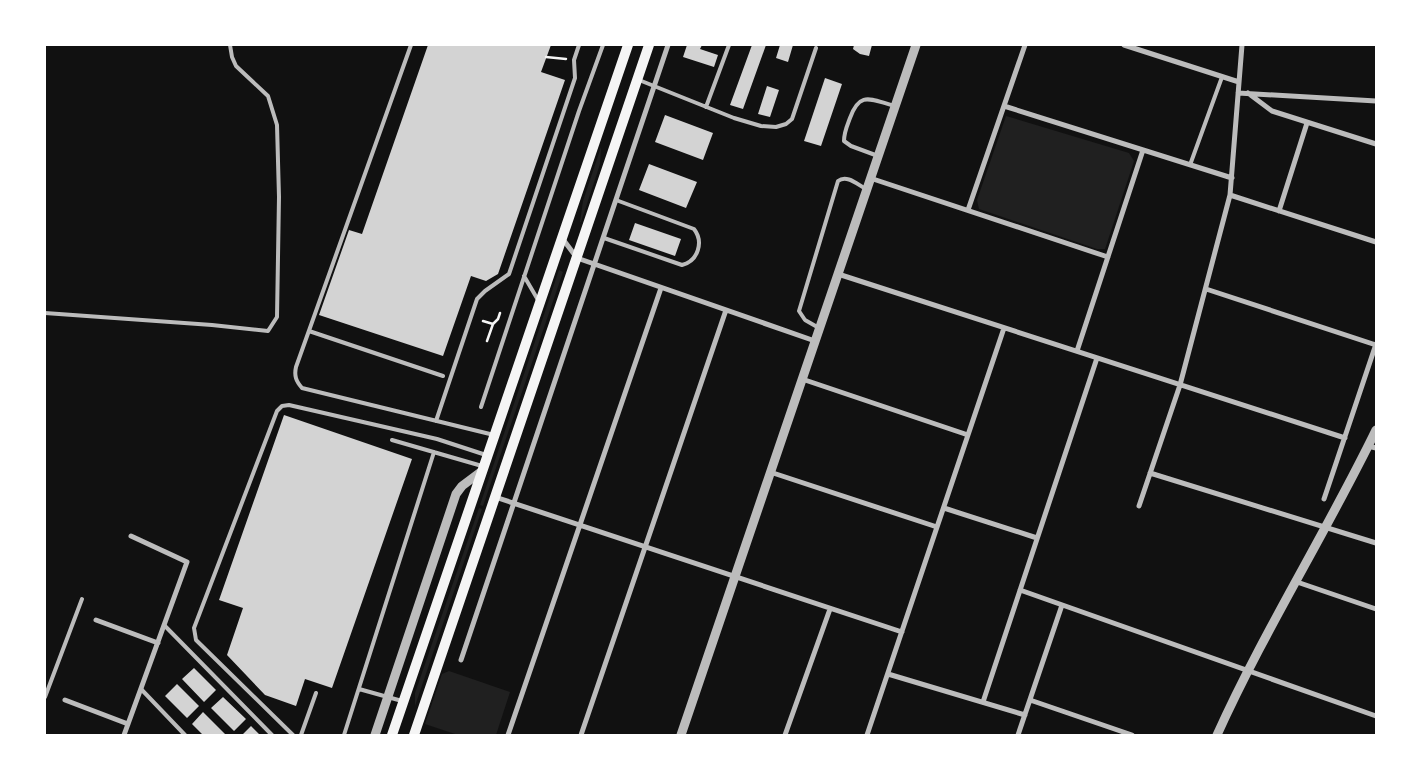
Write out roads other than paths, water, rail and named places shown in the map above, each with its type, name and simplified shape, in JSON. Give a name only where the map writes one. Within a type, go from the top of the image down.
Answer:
[{"type":"main road","points":[[392,735],[628,45]]},
{"type":"main road","points":[[414,735],[649,45]]},
{"type":"street","points":[[461,660],[668,45]]},
{"type":"street","points":[[680,735],[916,45]]},
{"type":"street","points":[[968,210],[1025,45]]},
{"type":"street","points":[[1124,45],[1239,82]]},
{"type":"street","points":[[1138,506],[1180,385],[1230,195],[1242,45]]},
{"type":"street","points":[[1238,93],[1376,101]]},
{"type":"street","points":[[1248,93],[1272,111],[1376,144]]},
{"type":"street","points":[[1004,106],[1232,178]]},
{"type":"street","points":[[1279,211],[1307,123]]},
{"type":"street","points":[[1077,352],[1143,150]]},
{"type":"street","points":[[870,178],[1108,257]]},
{"type":"street","points":[[1230,195],[1376,242]]},
{"type":"street","points":[[562,237],[577,258],[594,265],[815,341]]},
{"type":"street","points":[[838,274],[1345,438]]},
{"type":"street","points":[[508,735],[662,288]]},
{"type":"street","points":[[1206,289],[1376,344],[1324,498]]},
{"type":"street","points":[[581,735],[726,310]]},
{"type":"street","points":[[867,735],[1004,328]]},
{"type":"street","points":[[984,702],[1097,358]]},
{"type":"street","points":[[802,379],[968,435]]},
{"type":"street","points":[[1218,735],[1248,671],[1372,447],[1376,430]]},
{"type":"street","points":[[375,735],[456,494],[462,486],[483,468]]},
{"type":"street","points":[[770,472],[937,527]]},
{"type":"street","points":[[1150,473],[1376,543]]},
{"type":"street","points":[[496,497],[902,632]]},
{"type":"street","points":[[944,508],[1037,538]]},
{"type":"street","points":[[124,735],[188,562],[131,536]]},
{"type":"street","points":[[1297,582],[1376,609]]},
{"type":"street","points":[[1020,590],[1376,716]]},
{"type":"street","points":[[1018,735],[1062,605]]},
{"type":"street","points":[[785,735],[830,608]]},
{"type":"street","points":[[96,620],[158,643]]},
{"type":"street","points":[[888,674],[1025,715]]},
{"type":"street","points":[[65,700],[128,724]]},
{"type":"street","points":[[1030,700],[1132,735]]},
{"type":"lane","points":[[45,313],[268,331],[277,317],[279,197],[277,125],[268,96],[236,66],[230,45]]},
{"type":"lane","points":[[411,45],[296,366],[296,382],[302,388],[495,435]]},
{"type":"lane","points":[[436,421],[477,299],[509,274],[575,78],[574,60],[578,45]]},
{"type":"lane","points":[[481,407],[579,111],[603,45]]},
{"type":"lane","points":[[706,107],[729,45]]},
{"type":"lane","points":[[638,80],[761,126],[776,127],[786,124],[792,118],[816,48]]},
{"type":"lane","points":[[1190,165],[1222,77]]},
{"type":"lane","points":[[878,156],[844,141],[844,134],[854,104],[865,99],[895,106]]},
{"type":"lane","points":[[819,328],[805,320],[800,311],[838,181],[846,178],[866,189]]},
{"type":"lane","points":[[604,238],[682,265],[694,259],[700,244],[698,234],[694,229],[616,200]]},
{"type":"lane","points":[[524,276],[540,303]]},
{"type":"lane","points":[[309,331],[443,376]]},
{"type":"lane","points":[[293,735],[196,640],[194,628],[277,411],[282,406],[289,405],[437,439],[488,455]]},
{"type":"lane","points":[[392,440],[483,468]]},
{"type":"lane","points":[[344,735],[434,452]]},
{"type":"lane","points":[[45,697],[82,599]]},
{"type":"lane","points":[[164,625],[272,735]]},
{"type":"lane","points":[[141,689],[185,735]]},
{"type":"lane","points":[[359,689],[404,702]]},
{"type":"lane","points":[[301,735],[316,693]]}]
